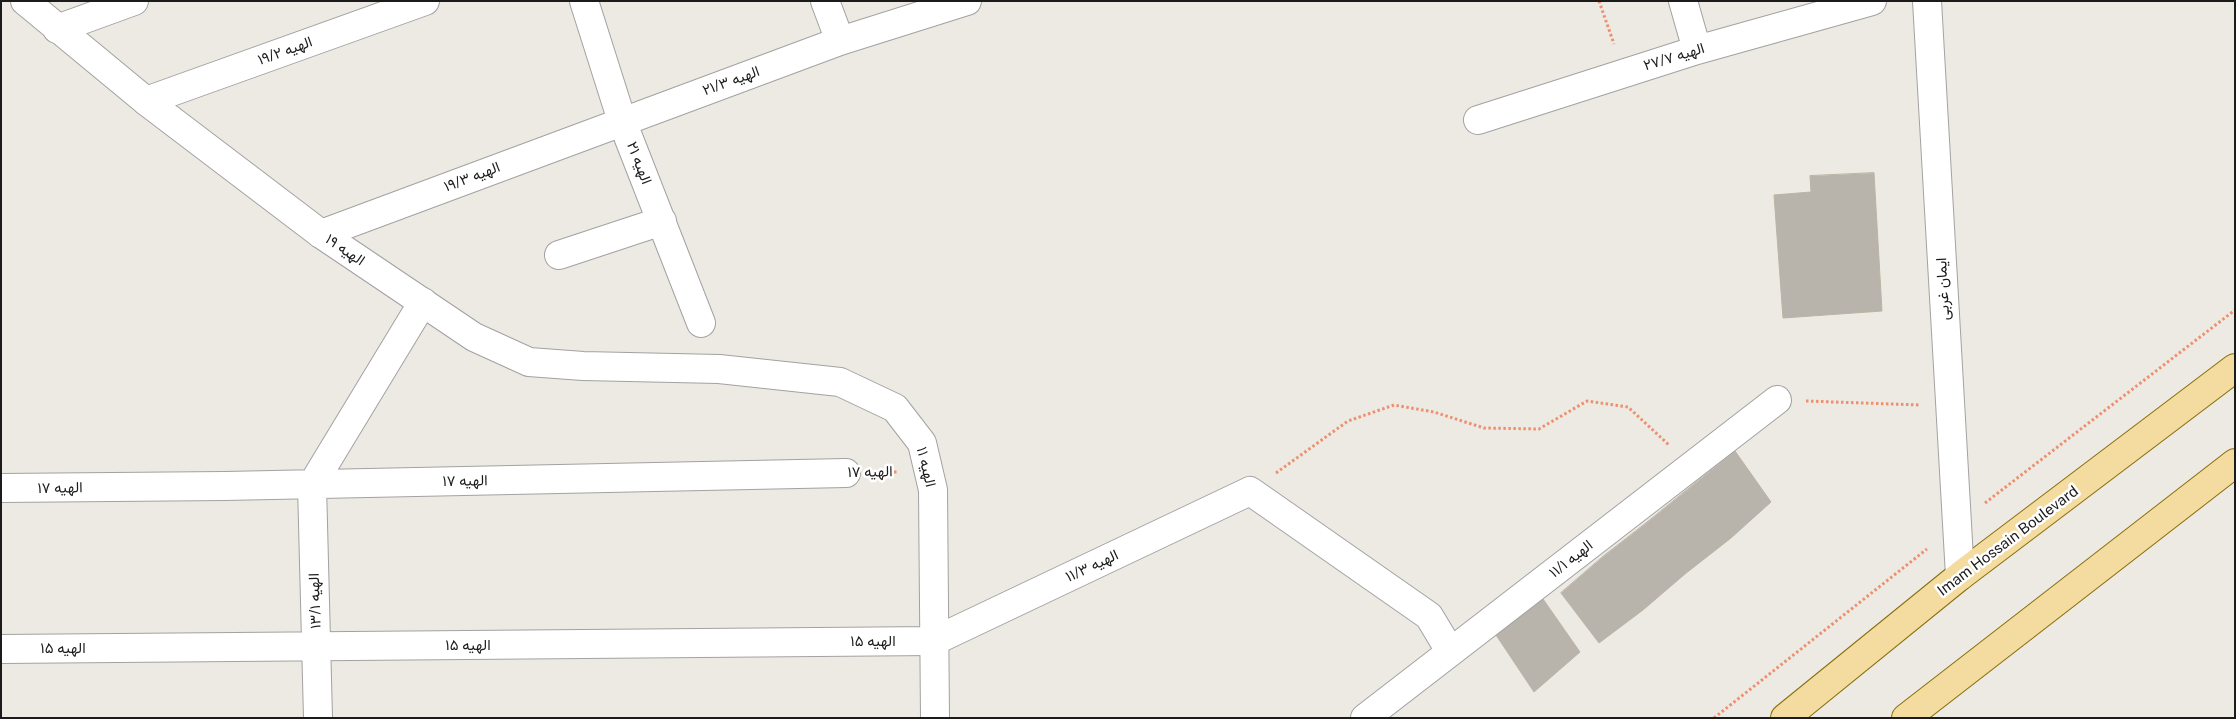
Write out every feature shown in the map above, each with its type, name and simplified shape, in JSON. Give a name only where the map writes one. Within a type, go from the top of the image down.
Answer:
[{"type":"main road","name":"Imam Hossain Boulevard","points":[[1785,718],[1960,576],[2235,368]]},
{"type":"main road","points":[[1906,718],[2235,463]]},
{"type":"street","name":"الهیه ۱۹","points":[[25,1],[146,101],[321,234],[474,338],[529,362],[582,366],[719,369]]},
{"type":"street","points":[[57,29],[134,1]]},
{"type":"street","name":"الهیه ۱۹/۲","points":[[146,101],[425,1]]},
{"type":"street","name":"الهیه ۲۱","points":[[584,1],[622,121],[701,323]]},
{"type":"street","points":[[825,1],[840,40]]},
{"type":"street","name":"الهیه ۲۱/۳","points":[[622,121],[840,40],[967,1]]},
{"type":"street","points":[[1683,1],[1697,50]]},
{"type":"street","name":"الهیه ۲۷/۷","points":[[1478,120],[1697,50],[1872,1]]},
{"type":"street","name":"ایمان غربی","points":[[1927,1],[1960,576]]},
{"type":"street","name":"الهیه ۱۹/۳","points":[[321,234],[622,121]]},
{"type":"street","points":[[559,255],[662,221]]},
{"type":"street","points":[[312,485],[422,302]]},
{"type":"street","name":"الهیه ۱۱","points":[[719,369],[840,382],[895,408],[922,443],[933,490],[935,718]]},
{"type":"street","name":"الهیه ۱۱/۱","points":[[1365,718],[1777,400]]},
{"type":"street","name":"الهیه ۱۷","points":[[1,488],[312,485],[846,473]]},
{"type":"street","name":"الهیه ۱۳/۱","points":[[312,485],[318,718]]},
{"type":"street","points":[[1250,492],[1429,616],[1450,651]]},
{"type":"street","name":"الهیه ۱۱/۳","points":[[934,641],[1250,492]]},
{"type":"street","name":"الهیه ۱۵","points":[[1,648],[934,641]]},
{"type":"path","points":[[1599,1],[1623,74]]},
{"type":"path","points":[[1777,400],[1950,406]]},
{"type":"path","points":[[1250,492],[1348,421],[1394,405],[1434,412],[1484,428],[1539,429],[1587,401],[1628,407],[1692,466]]},
{"type":"path","name":"الهیه ۱۷","points":[[846,473],[929,471]]},
{"type":"building","points":[[1874,173],[1882,311],[1783,318],[1774,195],[1811,192],[1810,176]]},
{"type":"building","points":[[1735,451],[1771,502],[1731,538],[1692,486]]},
{"type":"building","points":[[1692,486],[1731,538],[1685,574],[1649,521]]},
{"type":"building","points":[[1649,521],[1685,574],[1643,610],[1604,556]]},
{"type":"building","points":[[1604,556],[1643,610],[1599,643],[1561,593]]},
{"type":"building","points":[[1543,599],[1580,652],[1534,692],[1496,635]]}]
